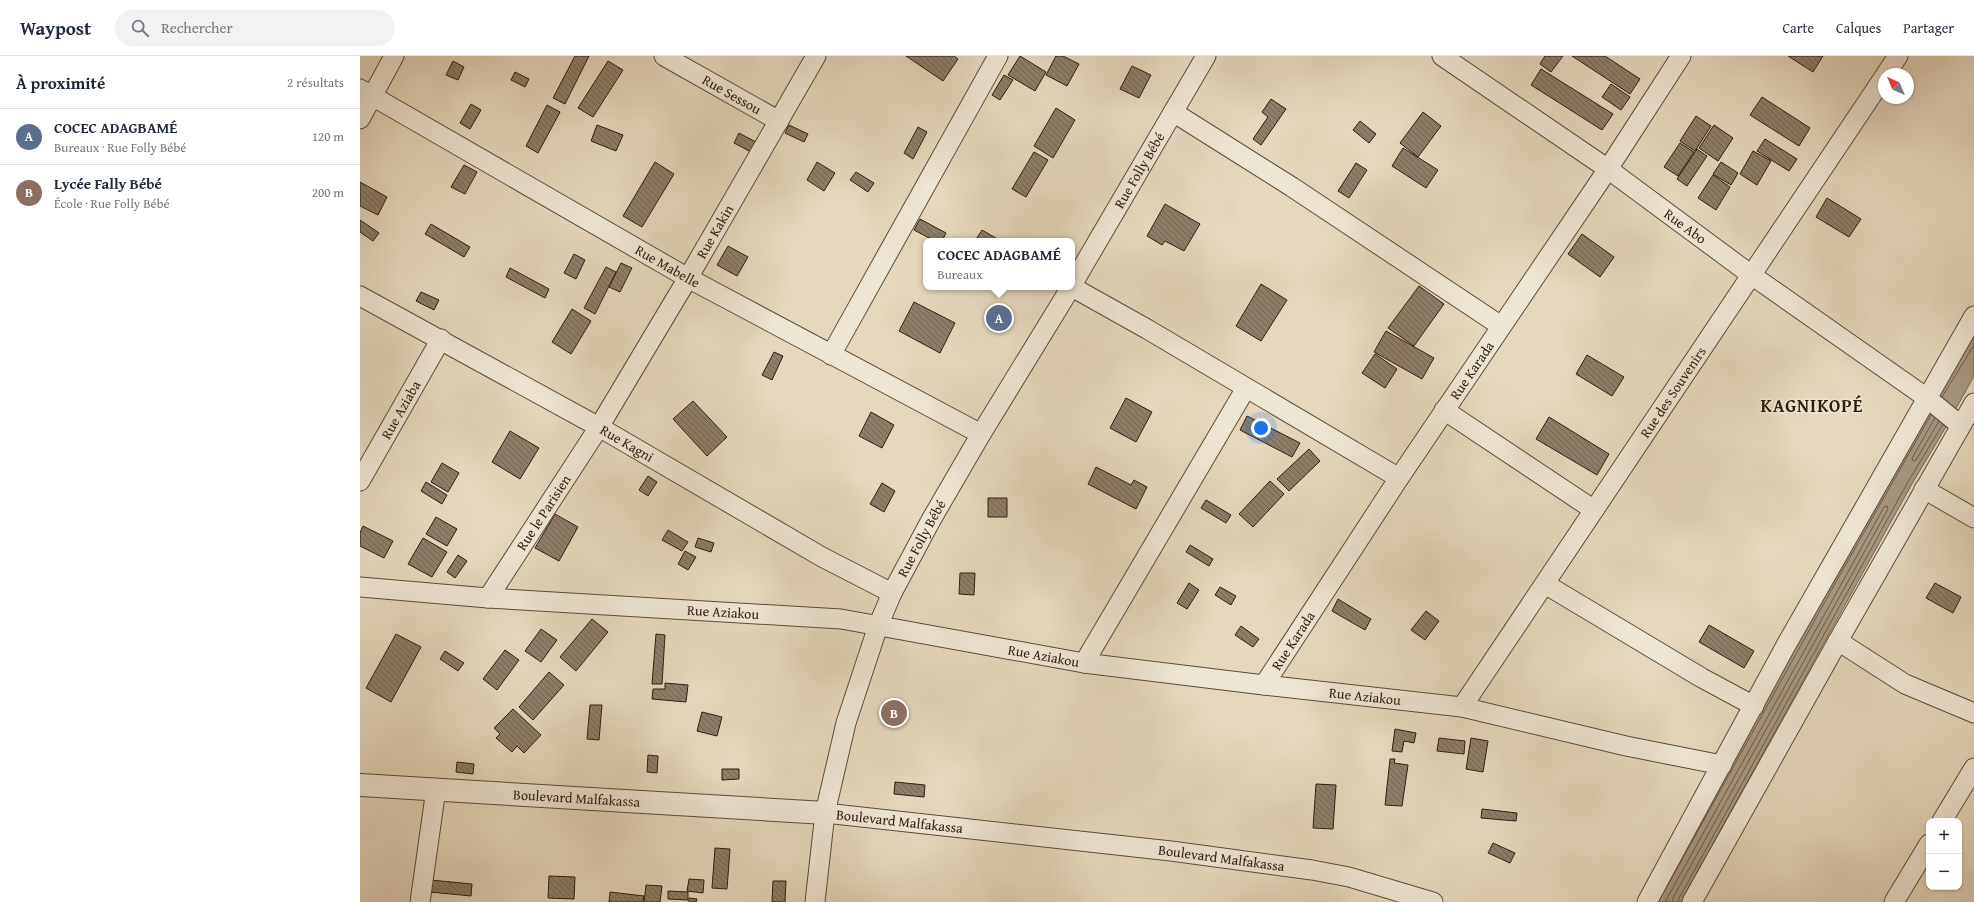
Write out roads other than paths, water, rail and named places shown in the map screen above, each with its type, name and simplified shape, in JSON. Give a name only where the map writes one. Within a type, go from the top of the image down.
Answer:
[{"type":"street","points":[[360,119],[367,93],[394,56]]},
{"type":"street","name":"Rue Sessou","points":[[664,56],[779,121]]},
{"type":"street","name":"Rue Kakin","points":[[599,427],[688,278],[816,56]]},
{"type":"street","points":[[831,355],[998,56]]},
{"type":"street","name":"Rue Folly Bébé","points":[[1075,281],[1206,56]]},
{"type":"street","name":"Rue Abo","points":[[1442,56],[1608,169],[1750,274],[1927,398],[1960,425]]},
{"type":"street","name":"Rue Karada","points":[[1264,685],[1444,410],[1608,169],[1680,56]]},
{"type":"street","points":[[1890,68],[1898,56]]},
{"type":"street","name":"Rue des Souvenirs","points":[[1462,706],[1545,584],[1750,274],[1878,86]]},
{"type":"street","name":"Rue Mabelle","points":[[367,93],[688,278],[981,434]]},
{"type":"street","points":[[1173,112],[1292,187],[1501,326]]},
{"type":"street","points":[[1075,288],[1399,478]]},
{"type":"street","name":"Rue Folly Bébé","points":[[815,902],[825,813],[846,723],[878,626],[892,593],[981,434],[1070,290]]},
{"type":"street","name":"Rue Kagni","points":[[360,296],[599,427],[822,557],[892,593]]},
{"type":"street","points":[[1646,902],[1785,647],[1974,316]]},
{"type":"street","name":"Rue Aziaba","points":[[360,481],[441,340]]},
{"type":"street","points":[[1084,663],[1246,388]]},
{"type":"street","points":[[1692,902],[1960,425],[1974,403]]},
{"type":"street","points":[[1444,410],[1594,510]]},
{"type":"street","name":"Rue le Parisien","points":[[488,598],[599,427]]},
{"type":"street","points":[[1924,489],[1974,518]]},
{"type":"street","points":[[1545,584],[1702,678],[1754,706]]},
{"type":"street","name":"Rue Aziakou","points":[[360,587],[488,598],[841,619],[1084,663],[1264,685],[1462,706],[1626,746],[1722,765]]},
{"type":"street","points":[[1838,641],[1905,684],[1974,713]]},
{"type":"street","points":[[1944,818],[1974,768]]},
{"type":"street","name":"Boulevard Malfakassa","points":[[360,785],[825,813],[1171,851],[1312,870],[1350,877],[1432,902]]},
{"type":"street","points":[[420,902],[436,789]]},
{"type":"street","points":[[1894,902],[1926,849]]},
{"type":"water","points":[[1974,337],[1974,376],[1913,482],[1681,902],[1654,902],[1850,547]]},
{"type":"place","name":"COCEC ADAGBAMÉ","points":[[999,318]]},
{"type":"place","name":"Lycée Fally Bébé","points":[[894,713]]},
{"type":"district","name":"KAGNIKOPÉ","points":[[1812,406]]}]
